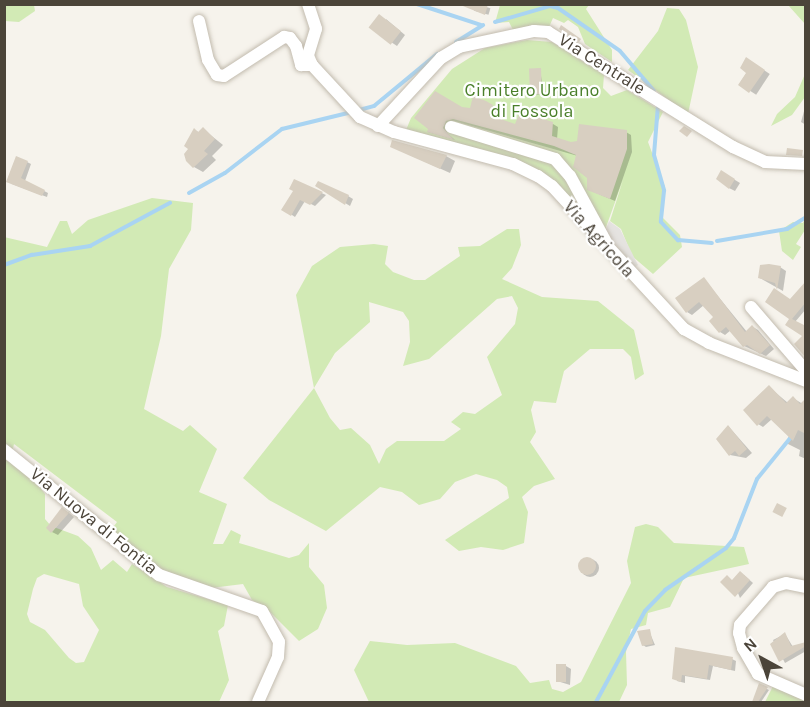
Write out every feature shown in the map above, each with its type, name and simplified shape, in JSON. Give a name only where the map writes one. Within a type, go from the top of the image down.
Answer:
[{"type":"street","points":[[308,4],[316,28],[308,56],[312,65],[360,117],[378,126]]},
{"type":"street","points":[[199,21],[208,60],[217,75],[224,76],[284,37],[290,38],[296,46],[301,64],[312,65]]},
{"type":"street","name":"Via Centrale","points":[[378,126],[441,58],[459,47],[534,31],[556,34],[753,157],[778,164],[806,164]]},
{"type":"street","name":"Via Agricola","points":[[378,126],[513,165],[538,176],[684,329],[709,343],[806,381]]},
{"type":"street","points":[[451,127],[555,159],[570,176],[610,250]]},
{"type":"street","points":[[751,307],[806,371]]},
{"type":"street","name":"Via Nuova di Fontia","points":[[4,450],[159,575],[262,611],[279,642],[278,657],[258,702]]},
{"type":"street","points":[[806,587],[786,583],[773,587],[740,625],[740,633],[743,648],[759,674],[806,695]]},
{"type":"green space","points":[[5,4],[34,5],[35,11],[19,22],[5,21]]},
{"type":"green space","points":[[500,5],[589,5],[586,9],[612,50],[612,62],[585,44],[578,27],[568,20],[564,23],[553,18],[549,27],[513,30],[509,22],[495,23]]},
{"type":"green space","points":[[788,5],[805,5],[805,24]]},
{"type":"green space","points":[[667,8],[679,9],[686,20],[698,67],[688,114],[628,70],[658,31]]},
{"type":"green space","name":"Cimitero Urbano di Fossola","points":[[527,40],[552,42],[604,75],[603,88],[611,96],[627,90],[663,112],[648,142],[665,187],[662,217],[680,235],[682,247],[653,274],[632,256],[621,229],[610,221],[623,180],[605,230],[597,232],[551,178],[406,130],[411,118],[452,69],[485,48]]},
{"type":"green space","points":[[805,74],[805,97],[792,115],[771,126],[777,114],[795,97]]},
{"type":"green space","points":[[152,198],[193,203],[191,230],[169,269],[161,336],[144,409],[183,431],[190,425],[217,449],[199,492],[227,504],[213,544],[223,544],[231,530],[241,535],[239,543],[289,558],[299,555],[309,543],[309,567],[324,585],[327,608],[318,629],[299,641],[267,609],[252,600],[243,584],[211,588],[160,572],[111,530],[117,522],[14,444],[12,452],[45,494],[45,519],[51,526],[78,536],[91,548],[101,570],[113,560],[127,572],[132,564],[167,587],[228,605],[224,626],[218,631],[229,680],[219,702],[5,702],[4,237],[47,247],[60,221],[67,221],[72,234],[88,220]],"holes":[[[44,574],[79,584],[83,606],[99,630],[84,662],[76,663],[45,630],[30,622],[27,614],[37,578]]]},
{"type":"green space","points":[[805,218],[805,230],[796,244],[801,247],[793,260],[782,251],[779,231],[793,222],[803,223]]},
{"type":"green space","points":[[507,229],[519,229],[521,245],[512,268],[502,279],[542,297],[598,301],[634,330],[644,374],[635,380],[631,357],[623,349],[590,349],[564,371],[556,403],[534,401],[531,410],[536,432],[530,442],[555,479],[534,486],[522,497],[528,512],[524,543],[503,550],[481,547],[459,551],[445,540],[509,498],[507,487],[497,480],[476,474],[455,482],[440,499],[419,505],[402,492],[380,487],[326,531],[269,500],[243,478],[314,388],[296,295],[312,266],[340,247],[374,244],[388,246],[385,264],[393,272],[414,280],[425,280],[460,256],[458,247],[480,246]],"holes":[[[512,296],[518,308],[515,324],[487,357],[502,395],[475,414],[463,412],[451,422],[461,429],[444,441],[397,441],[386,449],[379,464],[370,445],[351,428],[340,430],[330,418],[314,388],[335,353],[370,322],[369,302],[403,312],[409,321],[410,342],[403,366],[429,359],[497,299]]]},
{"type":"green space","points":[[646,524],[658,527],[674,543],[744,547],[749,564],[684,578],[670,607],[648,613],[646,625],[631,629],[626,652],[627,685],[619,702],[369,702],[354,670],[370,641],[407,645],[455,643],[516,666],[530,683],[549,680],[552,689],[563,692],[581,682],[631,583],[627,561],[635,527]]},
{"type":"green space","points":[[774,684],[805,700],[805,702],[765,702]]},
{"type":"shaded area","points":[[609,221],[620,229],[638,265],[632,270],[605,232]]},
{"type":"building","points":[[458,4],[488,4],[485,15]]},
{"type":"building","points":[[379,14],[401,31],[391,45],[369,27]]},
{"type":"building","points":[[561,25],[581,39],[579,42],[559,29]]},
{"type":"building","points":[[746,57],[765,70],[749,93],[738,85],[746,73],[740,68]]},
{"type":"building","points":[[529,68],[541,68],[542,94],[530,94]]},
{"type":"building","points":[[435,91],[462,107],[470,108],[473,96],[486,101],[493,105],[489,115],[515,124],[520,112],[553,122],[552,136],[571,142],[577,141],[579,124],[627,130],[627,149],[610,199],[587,190],[587,178],[573,167],[576,155],[554,146],[453,119],[446,121],[443,128],[454,140],[427,132],[428,129],[414,118]]},
{"type":"building","points":[[684,126],[692,131],[687,137],[679,131]]},
{"type":"building","points":[[203,127],[215,139],[204,151],[208,154],[193,168],[186,161],[184,154],[188,149],[184,146],[194,128],[198,132]]},
{"type":"building","points":[[392,140],[447,155],[440,169],[390,147]]},
{"type":"building","points":[[787,148],[803,150],[802,156],[786,155]]},
{"type":"building","points":[[16,156],[28,161],[21,178],[45,190],[42,196],[6,182]]},
{"type":"building","points":[[721,170],[735,179],[729,189],[716,179]]},
{"type":"building","points":[[294,179],[323,192],[310,205],[300,200],[291,216],[281,210],[293,191],[289,189]]},
{"type":"building","points":[[318,181],[349,195],[345,205],[315,186]]},
{"type":"building","points":[[760,265],[781,266],[777,290],[775,283],[758,278]]},
{"type":"building","points":[[704,277],[745,332],[752,325],[770,345],[760,354],[747,345],[743,347],[726,327],[719,333],[709,321],[713,317],[699,302],[686,313],[675,298]]},
{"type":"building","points":[[806,281],[806,302],[792,319],[806,326],[806,358],[794,344],[802,336],[785,325],[789,319],[765,302],[774,288],[790,299]]},
{"type":"building","points":[[769,385],[786,403],[793,396],[800,404],[806,398],[806,434],[798,430],[793,441],[767,416],[757,426],[743,410]]},
{"type":"building","points":[[728,425],[747,449],[739,456],[735,451],[729,456],[716,439]]},
{"type":"building","points":[[777,503],[787,508],[782,517],[772,512]]},
{"type":"building","points":[[62,507],[69,513],[51,533],[46,528]]},
{"type":"building","points":[[587,557],[593,560],[596,566],[593,572],[587,575],[581,572],[578,566],[581,560]]},
{"type":"building","points":[[740,571],[750,580],[735,597],[720,582],[727,575],[732,580]]},
{"type":"building","points":[[650,629],[653,644],[642,646],[637,631]]},
{"type":"building","points":[[785,632],[791,646],[806,642],[806,646],[779,662],[770,644]]},
{"type":"building","points":[[675,647],[733,657],[731,670],[709,665],[707,679],[682,675],[681,682],[672,679]]},
{"type":"building","points":[[556,664],[566,664],[566,682],[556,682]]},
{"type":"building","points":[[759,683],[768,687],[758,702],[752,702]]},
{"type":"waterway","points":[[417,4],[481,25]]},
{"type":"waterway","points":[[495,22],[550,6],[558,8],[620,51],[654,91]]},
{"type":"waterway","points":[[456,42],[483,25]]},
{"type":"waterway","points":[[359,110],[374,106],[437,54]]},
{"type":"waterway","points":[[658,105],[654,155],[664,191],[661,222],[678,240],[712,243]]},
{"type":"waterway","points":[[189,193],[225,173],[282,129],[352,112]]},
{"type":"waterway","points":[[4,265],[32,255],[90,246],[170,203]]},
{"type":"waterway","points":[[717,241],[787,229],[806,217]]},
{"type":"waterway","points":[[596,702],[645,611],[665,590],[726,548],[734,538],[757,479],[792,436]]}]
